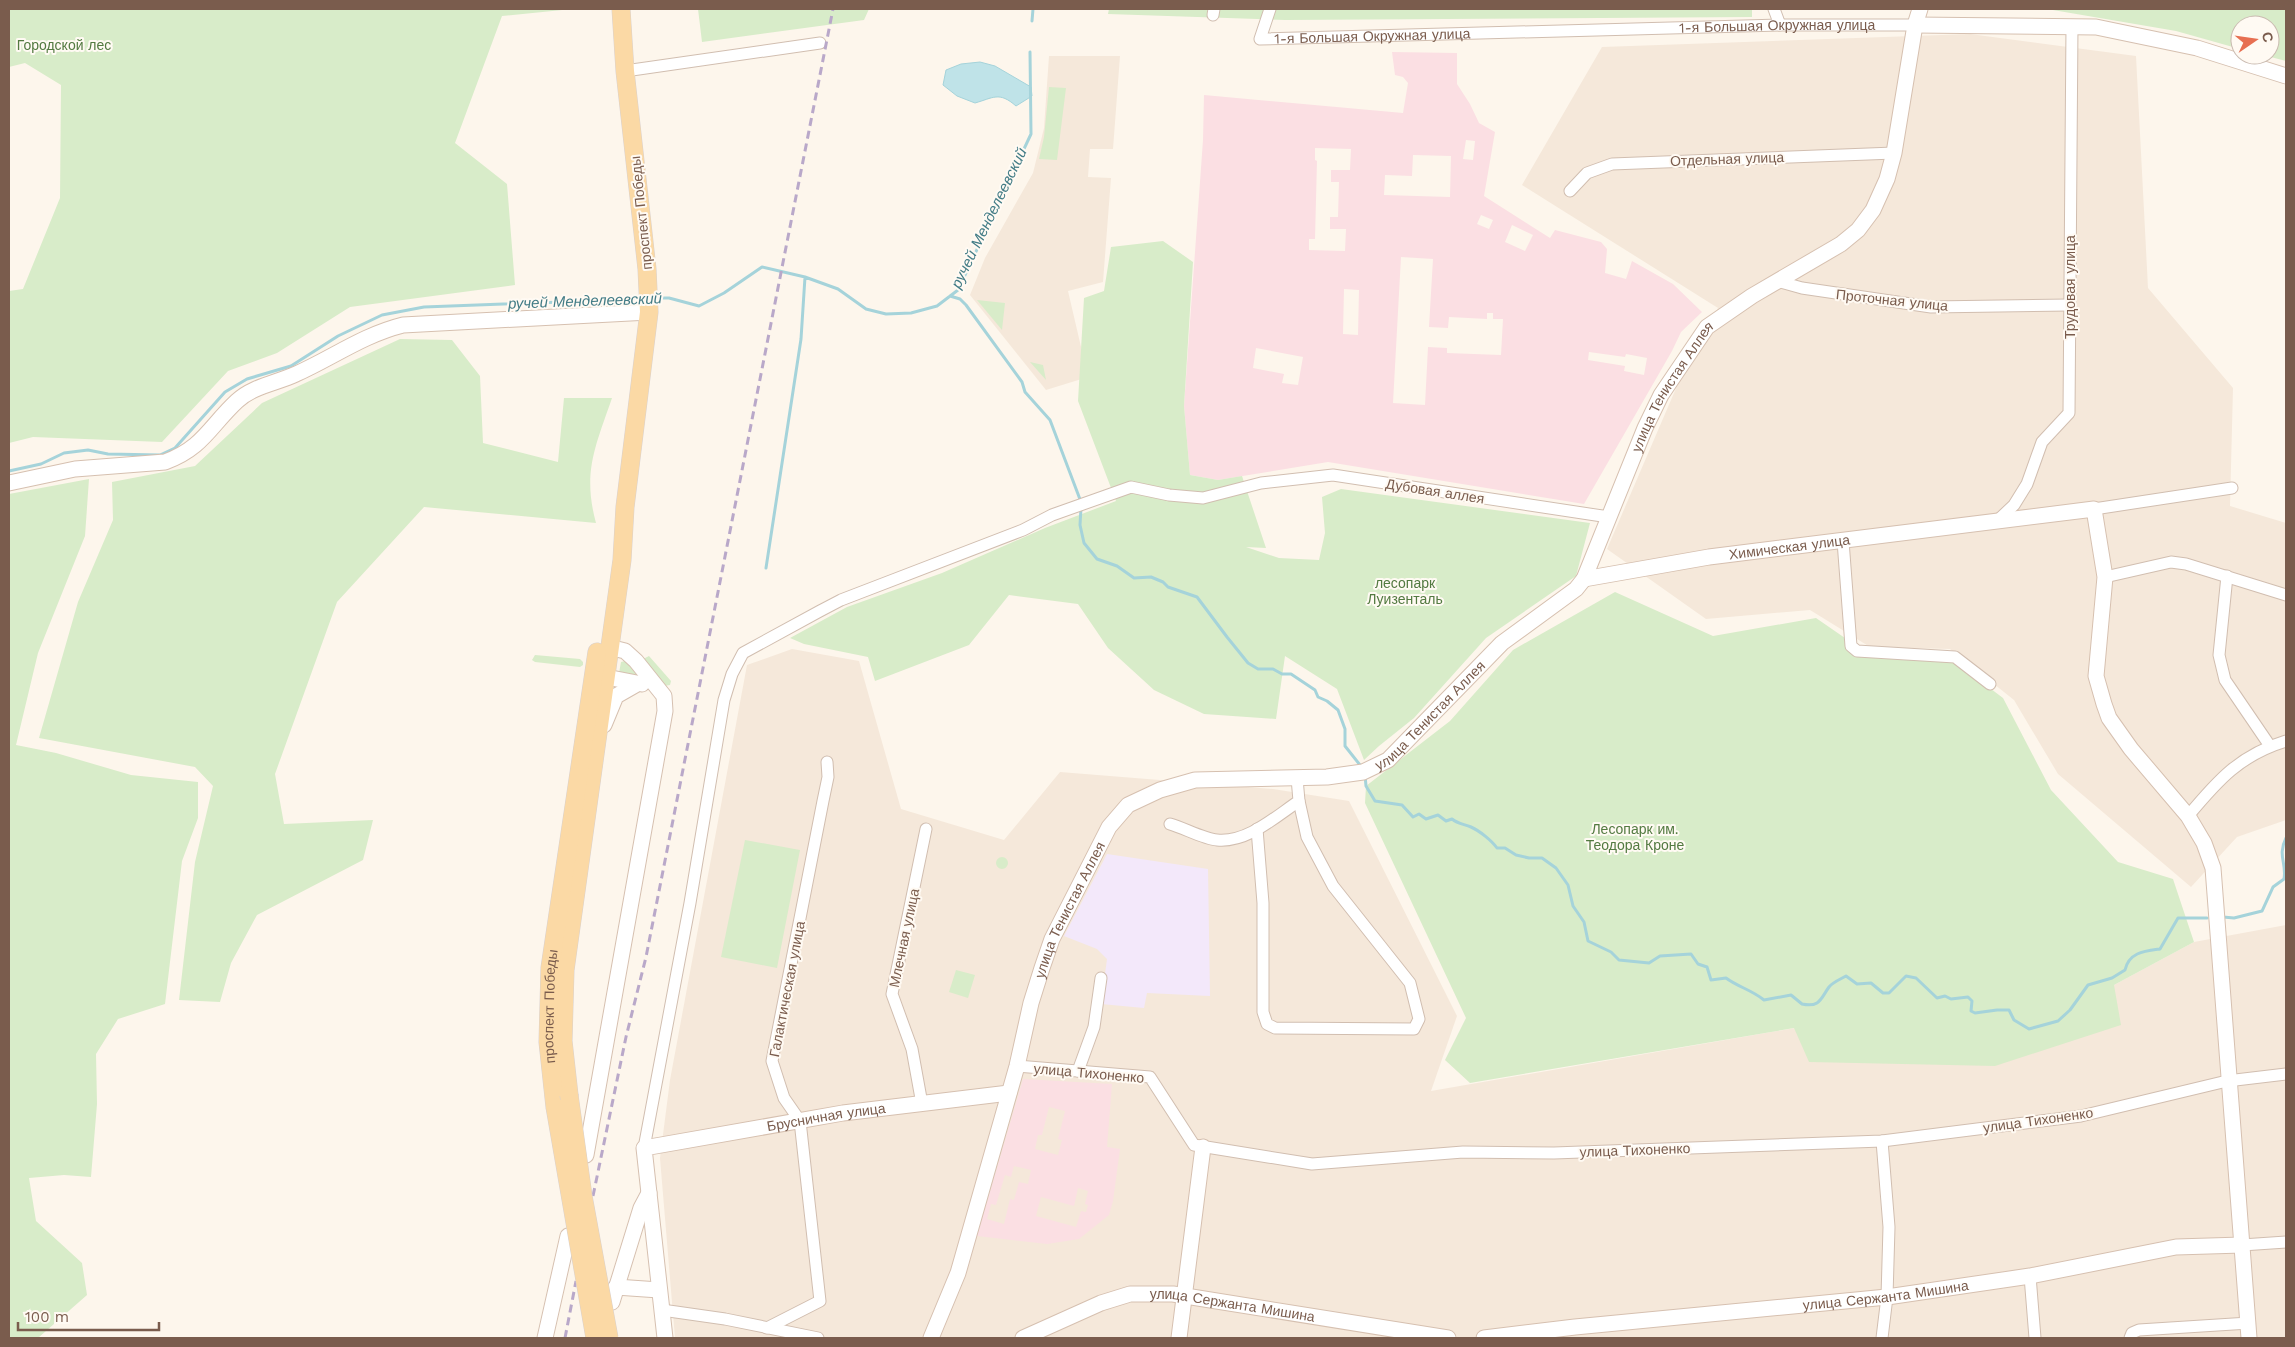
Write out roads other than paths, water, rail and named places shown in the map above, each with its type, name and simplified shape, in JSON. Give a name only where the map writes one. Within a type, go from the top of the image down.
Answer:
[{"type":"main road","name":"проспект Победы","points":[[609,1338],[583,1196],[563,1041],[565,970],[597,734],[599,675],[609,647],[622,560],[625,507],[649,312],[625,71],[621,9]]},
{"type":"main road","name":"проспект Победы","points":[[595,1338],[556,1107],[548,1042],[550,968],[599,675],[618,525],[625,507]]},
{"type":"street","name":"1-я Большая Окружная улица","points":[[1270,9],[1260,39],[1780,25],[2096,27],[2197,48],[2286,76]]},
{"type":"street","points":[[1774,9],[1780,25]]},
{"type":"street","name":"улица Тенистая Аллея","points":[[932,1338],[958,1273],[1017,1066],[1031,1003],[1052,939],[1108,827],[1128,805],[1160,790],[1195,780],[1327,777],[1363,772],[1388,760],[1502,643],[1576,589],[1584,579],[1644,428],[1660,394],[1707,327],[1777,280],[1841,244],[1858,230],[1873,210],[1887,179],[1894,153],[1915,25],[1920,9]]},
{"type":"street","name":"Трудовая улица","points":[[1996,522],[2014,504],[2027,484],[2042,442],[2069,413],[2072,26]]},
{"type":"street","points":[[625,71],[820,43]]},
{"type":"street","name":"Отдельная улица","points":[[1570,191],[1587,173],[1612,164],[1894,153]]},
{"type":"street","name":"Проточная улица","points":[[1777,280],[1802,288],[1931,307],[2069,305]]},
{"type":"street","points":[[9,483],[75,469],[165,462],[176,458],[191,450],[237,400],[252,391],[296,374],[366,337],[403,324],[649,312]]},
{"type":"street","name":"Дубовая аллея","points":[[644,1148],[692,894],[724,700],[732,674],[743,654],[841,600],[986,545],[1075,507],[1131,487],[1169,495],[1203,498],[1261,483],[1334,476],[1609,517]]},
{"type":"street","points":[[2232,488],[2094,509],[2105,577],[2096,676],[2109,718],[2130,750],[2188,816],[2204,842],[2214,868],[2249,1338]]},
{"type":"street","name":"Химическая улица","points":[[1584,579],[1709,557],[2094,509]]},
{"type":"street","points":[[1843,541],[1851,646],[1853,650],[1955,658],[1990,684]]},
{"type":"street","points":[[2105,577],[2171,562],[2186,564],[2286,595]]},
{"type":"street","points":[[2226,576],[2219,655],[2225,680],[2270,746]]},
{"type":"street","points":[[586,1155],[665,711],[664,696],[658,687],[625,651],[609,647]]},
{"type":"street","points":[[599,675],[658,687]]},
{"type":"street","points":[[597,734],[616,696],[637,684]]},
{"type":"street","points":[[2188,816],[2217,781],[2244,758],[2286,741]]},
{"type":"street","name":"Галактическая улица","points":[[767,1328],[820,1302],[800,1121],[784,1098],[772,1061],[825,793],[827,762]]},
{"type":"street","points":[[1257,829],[1263,903],[1264,1012],[1267,1024],[1275,1028],[1414,1028],[1419,1019],[1410,983],[1333,886],[1307,837],[1298,801],[1297,778]]},
{"type":"street","points":[[1170,824],[1216,840],[1239,838],[1257,829],[1298,801]]},
{"type":"street","name":"Млечная улица","points":[[922,1104],[912,1049],[892,994],[926,829]]},
{"type":"street","points":[[1078,1071],[1094,1027],[1101,978]]},
{"type":"street","name":"улица Тихоненко","points":[[1017,1066],[1150,1077],[1194,1145],[1312,1164],[1463,1152],[1560,1153],[1882,1141],[2082,1116],[2231,1080],[2286,1074]]},
{"type":"street","name":"Брусничная улица","points":[[644,1148],[800,1121],[1009,1093]]},
{"type":"street","points":[[1882,1141],[1889,1227],[1887,1297],[1882,1338]]},
{"type":"street","points":[[1179,1338],[1186,1296],[1202,1147]]},
{"type":"street","points":[[644,1148],[666,1338]]},
{"type":"street","points":[[612,1302],[641,1208],[649,1193]]},
{"type":"street","points":[[546,1338],[568,1236]]},
{"type":"street","name":"улица Сержанта Мишина","points":[[1484,1338],[1564,1333],[1887,1297],[2030,1276],[2176,1247],[2286,1242]]},
{"type":"street","points":[[2030,1276],[2035,1338]]},
{"type":"street","points":[[616,1287],[659,1290]]},
{"type":"street","name":"улица Сержанта Мишина","points":[[1023,1338],[1101,1303],[1130,1294],[1186,1296],[1448,1338]]},
{"type":"street","points":[[662,1310],[724,1319],[818,1338]]},
{"type":"street","points":[[2130,1338],[2132,1333],[2140,1330],[2249,1323]]},
{"type":"water","points":[[980,62],[995,66],[1031,87],[1032,96],[1016,106],[1005,98],[1000,97],[975,103],[957,96],[943,85],[946,70],[961,64]]},
{"type":"waterway","name":"ручей Менделеевский","points":[[1032,21],[1033,9]]},
{"type":"waterway","name":"ручей Менделеевский","points":[[654,298],[669,298],[699,306],[724,293],[762,267],[805,277],[838,289],[866,309],[886,314],[911,313],[937,306],[958,290],[1031,134],[1030,52]]},
{"type":"waterway","points":[[766,568],[801,339],[805,277]]},
{"type":"waterway","points":[[950,296],[960,299],[966,305],[1022,382],[1025,392],[1050,420],[1081,502]]},
{"type":"waterway","name":"ручей Менделеевский","points":[[9,471],[41,464],[64,453],[88,450],[108,454],[160,455],[175,448],[225,392],[247,379],[291,366],[338,336],[382,315],[424,307],[643,299]]},
{"type":"waterway","points":[[1081,508],[1080,525],[1084,543],[1097,559],[1117,566],[1134,578],[1151,577],[1163,582],[1168,587],[1197,597],[1248,663],[1258,669],[1273,669],[1282,674],[1291,674],[1315,690],[1318,697],[1327,701],[1338,710],[1345,729],[1345,746],[1360,765]]},
{"type":"waterway","points":[[1365,775],[1366,786],[1375,801],[1402,805],[1413,817],[1419,814],[1426,819],[1438,815],[1446,821],[1452,819],[1478,831],[1497,848],[1505,848],[1516,855],[1529,858],[1542,858],[1556,868],[1568,885],[1573,906],[1584,922],[1588,941],[1611,952],[1619,960],[1649,963],[1660,956],[1691,954],[1698,964],[1707,967],[1711,980],[1726,978],[1764,1000],[1791,995],[1802,1004],[1813,1005],[1819,1001],[1831,985],[1846,976],[1857,984],[1871,983],[1883,993],[1889,993],[1906,976],[1916,978],[1937,998],[1945,996],[1951,999],[1968,997],[1972,1001],[1971,1011],[1975,1013],[2009,1010],[2014,1020],[2029,1029],[2058,1021],[2070,1010],[2088,985],[2112,978],[2125,970],[2130,959],[2134,956],[2160,949],[2178,918],[2207,918]]},
{"type":"waterway","points":[[2223,917],[2234,918],[2262,911],[2273,887],[2284,879],[2282,850],[2286,838]]},
{"type":"railway","points":[[593,1196],[626,1037],[646,957],[833,9]]},
{"type":"railway","points":[[565,1338],[576,1281]]},
{"type":"park label","name":"Городской лес","points":[[64,45]]},
{"type":"park label","name":"лесопарк Луизенталь","points":[[1405,592]]},
{"type":"park label","name":"Лесопарк им. Теодора Кроне","points":[[1635,838]]}]
